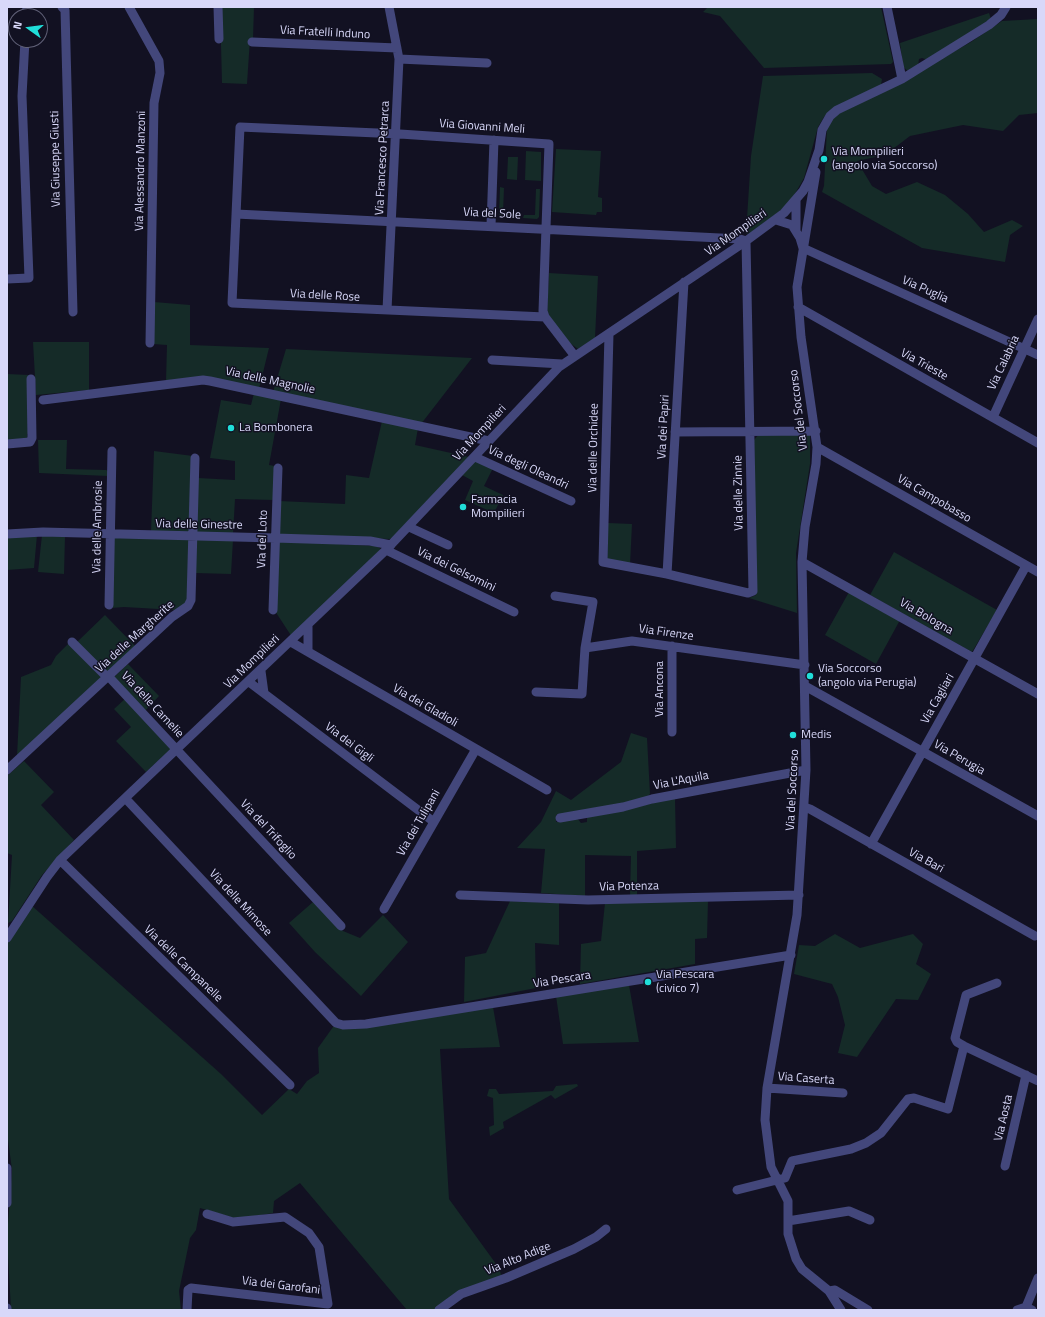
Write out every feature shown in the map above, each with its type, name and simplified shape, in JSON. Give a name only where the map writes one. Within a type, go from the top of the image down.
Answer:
[{"type":"street","name":"Via Giuseppe Giusti","points":[[62,7],[65,10],[73,312]]},
{"type":"street","name":"Via Alessandro Manzoni","points":[[130,7],[159,61],[160,73],[154,103],[150,343]]},
{"type":"street","points":[[218,7],[219,39]]},
{"type":"street","name":"Via Francesco Petrarca","points":[[387,310],[399,59],[389,7]]},
{"type":"street","points":[[887,7],[902,79]]},
{"type":"street","name":"Via Mompilieri","points":[[8,934],[60,860],[178,750],[389,548],[562,364],[746,241],[794,205],[808,182],[818,150],[822,130],[830,116],[844,106],[902,79],[989,25],[1001,15],[1006,7]]},
{"type":"street","name":"Via Fratelli Induno","points":[[252,42],[397,48]]},
{"type":"street","points":[[7,279],[30,278],[22,96],[25,48]]},
{"type":"street","points":[[399,59],[487,63]]},
{"type":"street","name":"Via Giovanni Meli","points":[[240,127],[396,133],[549,144],[543,311],[545,317]]},
{"type":"street","name":"Via delle Rose","points":[[240,127],[232,303],[545,317]]},
{"type":"street","points":[[491,226],[494,140]]},
{"type":"street","name":"Via del Soccorso","points":[[818,150],[806,241],[803,248],[797,287],[798,307],[817,447],[816,464],[804,533],[802,562],[806,770],[799,895],[791,955],[767,1088],[765,1133],[771,1167],[788,1201],[790,1214],[788,1221],[788,1234],[799,1266],[829,1291],[841,1310]]},
{"type":"street","points":[[794,205],[805,213],[809,219]]},
{"type":"street","points":[[794,205],[796,231]]},
{"type":"street","name":"Via del Sole","points":[[236,214],[740,239],[746,241]]},
{"type":"street","points":[[776,220],[792,225],[803,248]]},
{"type":"street","name":"Via delle Zinnie","points":[[603,562],[667,574],[748,593],[753,591],[746,241]]},
{"type":"street","name":"Via Puglia","points":[[803,248],[1038,355]]},
{"type":"street","name":"Via dei Papiri","points":[[667,574],[684,282]]},
{"type":"street","name":"Via Trieste","points":[[798,307],[1038,443]]},
{"type":"street","points":[[545,317],[574,355]]},
{"type":"street","name":"Via Calabria","points":[[993,417],[1038,319]]},
{"type":"street","name":"Via delle Orchidee","points":[[603,562],[609,334]]},
{"type":"street","points":[[492,360],[562,364]]},
{"type":"street","points":[[7,444],[30,442],[32,438],[31,379]]},
{"type":"street","name":"Via delle Magnolie","points":[[43,400],[203,380],[489,441]]},
{"type":"street","points":[[675,432],[816,431]]},
{"type":"street","name":"Via Campobasso","points":[[817,447],[1038,572]]},
{"type":"street","name":"Via delle Ambrosie","points":[[108,605],[112,451]]},
{"type":"street","name":"Via degli Oleandri","points":[[475,457],[571,501]]},
{"type":"street","name":"Via delle Margherite","points":[[7,770],[172,617],[188,606],[191,600],[195,458]]},
{"type":"street","name":"Via del Loto","points":[[273,610],[278,468]]},
{"type":"street","points":[[409,526],[448,545]]},
{"type":"street","name":"Via delle Ginestre","points":[[7,534],[43,532],[276,538],[370,542],[389,548]]},
{"type":"street","name":"Via dei Gelsomini","points":[[389,548],[514,612]]},
{"type":"street","name":"Via Bologna","points":[[802,562],[1038,694]]},
{"type":"street","name":"Via Cagliari","points":[[871,844],[1026,566]]},
{"type":"street","points":[[536,692],[582,694],[585,648],[593,602],[555,596]]},
{"type":"street","points":[[308,626],[308,652]]},
{"type":"street","name":"Via Firenze","points":[[585,648],[632,641],[805,665]]},
{"type":"street","name":"Via delle Camelie","points":[[72,642],[109,677],[178,750]]},
{"type":"street","name":"Via dei Gladioli","points":[[291,642],[547,790]]},
{"type":"street","name":"Via Ancona","points":[[672,646],[672,732]]},
{"type":"street","points":[[261,671],[264,693]]},
{"type":"street","name":"Via dei Gigli","points":[[249,682],[434,822]]},
{"type":"street","name":"Via Perugia","points":[[805,686],[1038,816]]},
{"type":"street","name":"Via dei Tulipani","points":[[384,909],[476,749]]},
{"type":"street","name":"Via del Trifoglio","points":[[178,750],[341,926]]},
{"type":"street","name":"Via L'Aquila","points":[[560,818],[623,807],[652,798],[806,770]]},
{"type":"street","name":"Via delle Mimose","points":[[126,799],[336,1023]]},
{"type":"street","name":"Via Bari","points":[[804,807],[1036,936]]},
{"type":"street","name":"Via delle Campanelle","points":[[60,860],[290,1085]]},
{"type":"street","name":"Via Potenza","points":[[460,895],[588,900],[799,895]]},
{"type":"street","name":"Via Pescara","points":[[336,1023],[343,1025],[366,1024],[791,955]]},
{"type":"street","points":[[997,983],[966,995],[955,1038],[957,1042],[964,1046],[1038,1081]]},
{"type":"street","points":[[737,1190],[785,1178],[792,1161],[851,1149],[866,1143],[881,1133],[908,1099],[914,1098],[948,1109],[964,1046]]},
{"type":"street","name":"Via Aosta","points":[[1005,1166],[1026,1075]]},
{"type":"street","name":"Via Caserta","points":[[767,1088],[843,1093]]},
{"type":"street","points":[[7,1168],[7,1203]]},
{"type":"street","points":[[788,1221],[849,1211],[870,1220]]},
{"type":"street","name":"Via dei Garofani","points":[[187,1310],[188,1290],[191,1288],[328,1304],[319,1247],[309,1233],[285,1217],[232,1222],[207,1214]]},
{"type":"street","name":"Via Alto Adige","points":[[439,1310],[461,1294],[506,1278],[574,1249],[596,1237],[606,1229]]},
{"type":"street","points":[[1025,1309],[1038,1278]]},
{"type":"street","points":[[829,1291],[835,1290],[868,1310]]},
{"type":"green space","points":[[220,7],[254,7],[253,39],[250,39],[247,84],[222,83]]},
{"type":"green space","points":[[708,7],[881,7],[893,62],[891,64],[764,68],[720,16],[703,12]]},
{"type":"green space","points":[[989,13],[991,19],[928,60],[922,58],[919,59],[918,66],[908,71],[903,67],[900,43]]},
{"type":"green space","points":[[1038,19],[1038,113],[1019,115],[1003,131],[963,125],[910,136],[885,155],[857,161],[872,186],[886,194],[917,182],[945,195],[968,214],[984,232],[1012,220],[1023,226],[1010,235],[1005,262],[922,248],[822,192],[824,186],[827,128],[829,122],[839,113],[883,91],[971,42],[1002,21]]},
{"type":"green space","points":[[872,73],[882,79],[881,85],[830,111],[824,117],[818,127],[804,178],[793,197],[780,211],[749,234],[746,234],[751,156],[763,76]]},
{"type":"green space","points":[[556,149],[601,151],[598,197],[602,198],[602,212],[597,212],[596,215],[552,212]]},
{"type":"green space","points":[[526,151],[541,152],[541,181],[525,180]]},
{"type":"green space","points":[[508,157],[518,157],[517,180],[507,179]]},
{"type":"green space","points":[[500,187],[504,188],[503,214],[514,214],[514,218],[499,216]]},
{"type":"green space","points":[[536,189],[540,189],[539,217],[537,219],[523,218],[524,215],[535,215]]},
{"type":"green space","points":[[549,273],[598,276],[595,338],[578,349],[566,340],[550,319],[547,309]]},
{"type":"green space","points":[[154,302],[190,305],[190,345],[269,348],[259,389],[166,381],[167,345],[153,344]]},
{"type":"green space","points":[[33,342],[89,342],[89,390],[36,395]]},
{"type":"green space","points":[[286,349],[472,358],[421,424],[273,392]]},
{"type":"green space","points":[[7,374],[29,375],[30,433],[27,434],[28,439],[7,440]]},
{"type":"green space","points":[[254,393],[281,399],[269,465],[275,466],[274,500],[235,499],[233,534],[196,532],[198,478],[235,480],[235,461],[210,458],[221,400],[251,405]]},
{"type":"green space","points":[[382,421],[418,428],[415,445],[469,457],[390,539],[279,535],[279,501],[345,504],[346,475],[369,478]]},
{"type":"green space","points":[[759,434],[810,434],[810,464],[796,553],[797,613],[749,598],[756,595],[754,440]]},
{"type":"green space","points":[[38,440],[67,440],[66,469],[106,470],[108,471],[108,476],[39,473]]},
{"type":"green space","points":[[154,451],[193,456],[191,533],[151,532]]},
{"type":"green space","points":[[475,460],[493,468],[484,486],[503,495],[494,513],[465,500],[473,481],[462,475]]},
{"type":"green space","points":[[608,523],[632,524],[630,565],[607,559]]},
{"type":"green space","points":[[37,535],[34,568],[7,570],[7,537]]},
{"type":"green space","points":[[42,535],[65,536],[64,574],[38,572]]},
{"type":"green space","points":[[112,536],[190,539],[188,600],[184,606],[176,610],[124,607],[111,608]]},
{"type":"green space","points":[[195,539],[233,540],[231,574],[195,573]]},
{"type":"green space","points":[[278,541],[376,546],[381,549],[292,637],[275,611]]},
{"type":"green space","points":[[894,552],[997,610],[972,652],[870,595]]},
{"type":"green space","points":[[849,592],[900,620],[876,664],[825,635]]},
{"type":"green space","points":[[105,615],[136,647],[108,675],[76,643]]},
{"type":"green space","points":[[69,643],[102,677],[17,756],[21,677],[51,665],[56,656]]},
{"type":"green space","points":[[128,664],[159,696],[145,711],[114,677]]},
{"type":"green space","points":[[126,698],[171,749],[146,772],[116,741],[131,727],[114,709]]},
{"type":"green space","points":[[631,733],[647,738],[650,794],[646,798],[622,804],[556,815],[556,822],[577,818],[581,823],[587,822],[587,815],[675,798],[676,848],[637,851],[637,896],[630,897],[631,856],[585,855],[585,896],[541,893],[545,849],[517,848],[541,822],[556,791],[571,800],[621,762]]},
{"type":"green space","points":[[24,761],[54,792],[41,805],[74,840],[42,875],[12,921],[8,923],[12,855],[7,853],[7,776]]},
{"type":"green space","points":[[510,901],[559,903],[559,945],[535,943],[536,988],[464,1002],[465,957],[486,953]]},
{"type":"green space","points":[[708,901],[707,938],[695,939],[695,964],[580,984],[581,944],[601,941],[605,903]]},
{"type":"green space","points":[[313,902],[343,931],[360,938],[383,915],[408,942],[361,996],[315,952],[289,923]]},
{"type":"green space","points":[[31,905],[221,1074],[262,1115],[289,1089],[297,1094],[307,1081],[319,1073],[318,1048],[333,1027],[370,1027],[493,1007],[500,1047],[440,1049],[449,1199],[499,1268],[502,1278],[436,1310],[407,1310],[300,1183],[274,1201],[273,1213],[237,1219],[200,1208],[196,1230],[190,1238],[179,1291],[181,1310],[11,1310],[7,1237],[12,1170],[7,1132],[7,942]]},
{"type":"green space","points":[[835,934],[860,948],[913,934],[923,944],[916,964],[931,974],[918,1000],[896,999],[857,1057],[838,1053],[845,1025],[838,997],[832,984],[794,974],[799,945],[815,946]]},
{"type":"green space","points":[[629,985],[639,1042],[563,1044],[556,996]]},
{"type":"green space","points":[[577,1084],[578,1086],[555,1099],[551,1095],[503,1122],[504,1128],[490,1136],[489,1127],[494,1125],[493,1098],[487,1096],[489,1089],[496,1089],[499,1094],[553,1091],[556,1086]]},
{"type":"place","name":"Via Mompilieri (angolo via Soccorso)","points":[[824,159]]},
{"type":"place","name":"La Bombonera","points":[[231,428]]},
{"type":"place","name":"Farmacia Mompilieri","points":[[463,507]]},
{"type":"place","name":"Via Soccorso (angolo via Perugia)","points":[[810,676]]},
{"type":"place","name":"Medis","points":[[793,735]]},
{"type":"place","name":"Via Pescara (civico 7)","points":[[648,982]]}]
